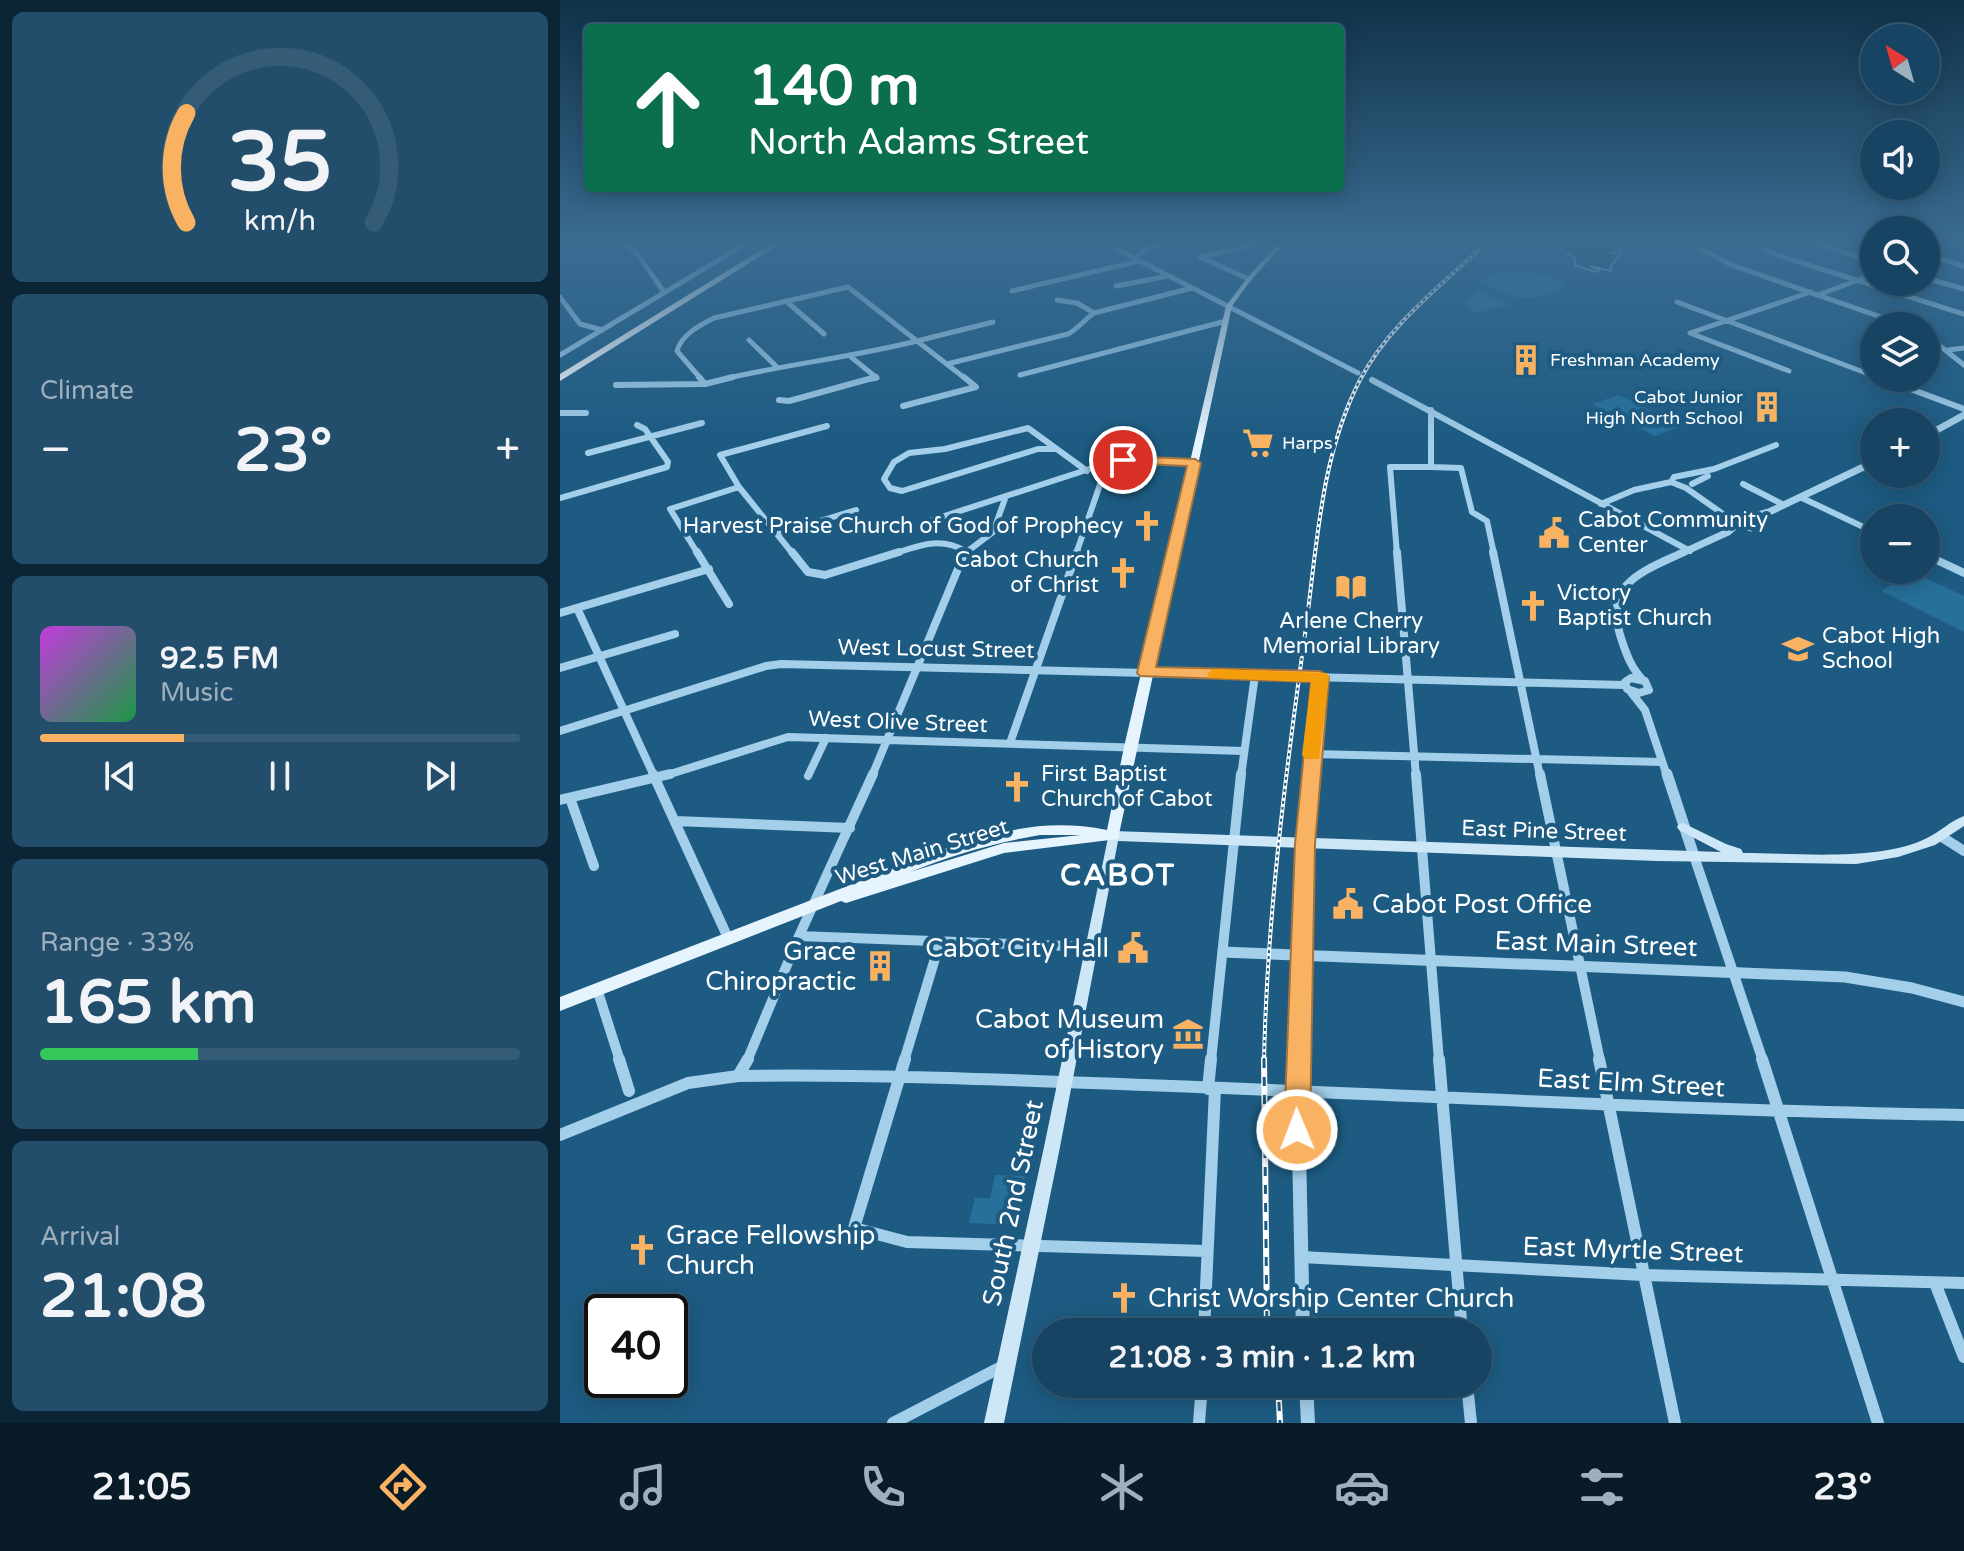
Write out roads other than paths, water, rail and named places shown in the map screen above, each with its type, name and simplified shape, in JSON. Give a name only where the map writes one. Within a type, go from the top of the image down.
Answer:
[{"type":"highway","points":[[560,367],[656,308]]},
{"type":"highway","points":[[560,378],[672,308]]},
{"type":"main road","points":[[1113,836],[1146,673],[1229,308]]},
{"type":"main road","name":"East Pine Street","points":[[1113,836],[1556,853],[1856,859],[1898,852],[1942,837],[1964,820]]},
{"type":"main road","points":[[1683,827],[1722,848],[1761,857]]},
{"type":"main road","name":"West Main Street","points":[[560,1004],[812,907],[1004,848],[1113,836]]},
{"type":"main road","name":"South 2nd Street","points":[[994,1423],[1093,947],[1113,836]]},
{"type":"street","points":[[568,308],[580,324],[602,330]]},
{"type":"street","points":[[560,355],[637,308]]},
{"type":"street","points":[[705,384],[677,351],[679,343],[701,324],[714,318],[755,308]]},
{"type":"street","points":[[795,308],[824,334]]},
{"type":"street","points":[[875,308],[976,387],[903,406]]},
{"type":"street","points":[[1086,308],[1094,313]]},
{"type":"street","points":[[947,364],[1068,334],[1082,326],[1085,319],[1094,313],[1112,308]]},
{"type":"street","points":[[1234,308],[1358,373]]},
{"type":"street","points":[[1694,308],[1860,371]]},
{"type":"street","points":[[1768,308],[1690,333],[1789,371]]},
{"type":"street","points":[[1020,375],[1226,321]]},
{"type":"street","points":[[616,385],[705,384],[777,367],[851,357],[993,322]]},
{"type":"street","points":[[749,340],[777,367]]},
{"type":"street","points":[[1940,345],[1964,365]]},
{"type":"street","points":[[1948,350],[1964,348]]},
{"type":"street","points":[[779,400],[789,401],[877,378],[851,357]]},
{"type":"street","points":[[1372,380],[1690,551]]},
{"type":"street","points":[[1915,392],[1964,412]]},
{"type":"street","points":[[1431,410],[1431,467]]},
{"type":"street","points":[[1940,427],[1964,412]]},
{"type":"street","points":[[560,413],[586,413]]},
{"type":"street","points":[[562,422],[575,413]]},
{"type":"street","points":[[588,453],[702,423]]},
{"type":"street","points":[[560,498],[667,467],[668,462],[645,429],[637,425]]},
{"type":"street","points":[[827,426],[720,455],[739,487],[808,572],[825,575],[930,542],[953,544],[965,551]]},
{"type":"street","points":[[1056,449],[1038,449],[911,489],[895,491],[884,481],[894,462],[909,453],[945,449],[1020,429],[1034,431],[1087,471]]},
{"type":"street","points":[[1038,449],[1047,441]]},
{"type":"street","points":[[1601,504],[1657,486],[1689,483],[1776,445]]},
{"type":"street","points":[[929,521],[1123,460],[1195,463]]},
{"type":"street","points":[[1010,743],[1033,669],[1099,488],[1103,467]]},
{"type":"street","points":[[1461,1318],[1390,467],[1461,468],[1472,512],[1487,521],[1582,965],[1675,1423]]},
{"type":"street","points":[[1645,710],[1649,685],[1629,663],[1615,619],[1618,595],[1636,577],[1728,532],[1742,522],[1860,469]]},
{"type":"street","points":[[1689,483],[1694,493],[1742,522]]},
{"type":"street","points":[[1743,484],[1784,505]]},
{"type":"street","points":[[729,604],[670,505],[739,487]]},
{"type":"street","points":[[738,1076],[889,740],[965,551],[993,532],[1006,496]]},
{"type":"street","points":[[1800,497],[1860,525]]},
{"type":"street","points":[[778,534],[856,510]]},
{"type":"street","points":[[1940,562],[1964,573]]},
{"type":"street","points":[[560,613],[709,569]]},
{"type":"street","points":[[577,608],[728,938]]},
{"type":"street","points":[[560,668],[675,634]]},
{"type":"street","name":"West Locust Street","points":[[560,731],[766,666],[798,663],[1627,685]]},
{"type":"street","points":[[1629,663],[1627,685],[1645,710],[1780,1112],[1878,1423]]},
{"type":"street","points":[[1205,1318],[1212,1089],[1232,842],[1255,675]]},
{"type":"street","points":[[1303,1318],[1296,1092],[1305,844],[1320,677]]},
{"type":"street","points":[[1627,685],[1643,680]]},
{"type":"street","points":[[1627,685],[1647,691]]},
{"type":"street","name":"West Olive Street","points":[[565,799],[657,779],[788,737],[1243,751]]},
{"type":"street","points":[[808,776],[826,738]]},
{"type":"street","points":[[1312,754],[1662,762]]},
{"type":"street","points":[[565,799],[594,866]]},
{"type":"street","points":[[675,821],[850,828]]},
{"type":"street","points":[[1942,837],[1964,851]]},
{"type":"street","points":[[799,936],[1093,947]]},
{"type":"street","points":[[940,942],[854,1228],[907,1242],[1207,1251]]},
{"type":"street","name":"East Main Street","points":[[1223,952],[1845,977],[1912,988],[1964,1002]]},
{"type":"street","points":[[597,989],[629,1091]]},
{"type":"street","name":"East Elm Street","points":[[560,1135],[676,1087],[738,1076],[819,1075],[1065,1082],[1609,1102],[1780,1112],[1964,1115]]},
{"type":"street","name":"East Myrtle Street","points":[[1301,1257],[1643,1275],[1964,1283]]},
{"type":"street","points":[[1935,1283],[1964,1357]]},
{"type":"street","points":[[893,1423],[1005,1365]]},
{"type":"street","points":[[1199,1423],[1201,1398]]},
{"type":"street","points":[[1307,1398],[1308,1423]]},
{"type":"street","points":[[1468,1398],[1471,1423]]},
{"type":"railway","points":[[1264,1061],[1273,897],[1322,500],[1337,439],[1360,380],[1386,341],[1416,308]]},
{"type":"railway","points":[[1264,1061],[1267,1318]]},
{"type":"railway","points":[[1279,1398],[1280,1423]]},
{"type":"place","name":"Freshman Academy","points":[[1526,360]]},
{"type":"place","name":"Cabot Junior High North School","points":[[1767,407]]},
{"type":"place","name":"Harps","points":[[1258,443]]},
{"type":"place","name":"Harvest Praise Church of God of Prophecy","points":[[1147,526]]},
{"type":"place","name":"Cabot Community Center","points":[[1554,533]]},
{"type":"place","name":"Cabot Church of Christ","points":[[1123,573]]},
{"type":"place","name":"Arlene Cherry Memorial Library","points":[[1351,587]]},
{"type":"place","name":"Victory Baptist Church","points":[[1533,606]]},
{"type":"place","name":"Cabot High School","points":[[1798,649]]},
{"type":"place","name":"First Baptist Church of Cabot","points":[[1017,787]]},
{"type":"place","name":"Cabot Post Office","points":[[1348,904]]},
{"type":"place","name":"Cabot City Hall","points":[[1133,948]]},
{"type":"place","name":"Grace Chiropractic","points":[[880,966]]},
{"type":"place","name":"Cabot Museum of History","points":[[1188,1034]]},
{"type":"place","name":"Grace Fellowship Church","points":[[642,1250]]},
{"type":"place","name":"Christ Worship Center Church","points":[[1124,1298]]},
{"type":"district","name":"CABOT","points":[[1118,875]]}]
